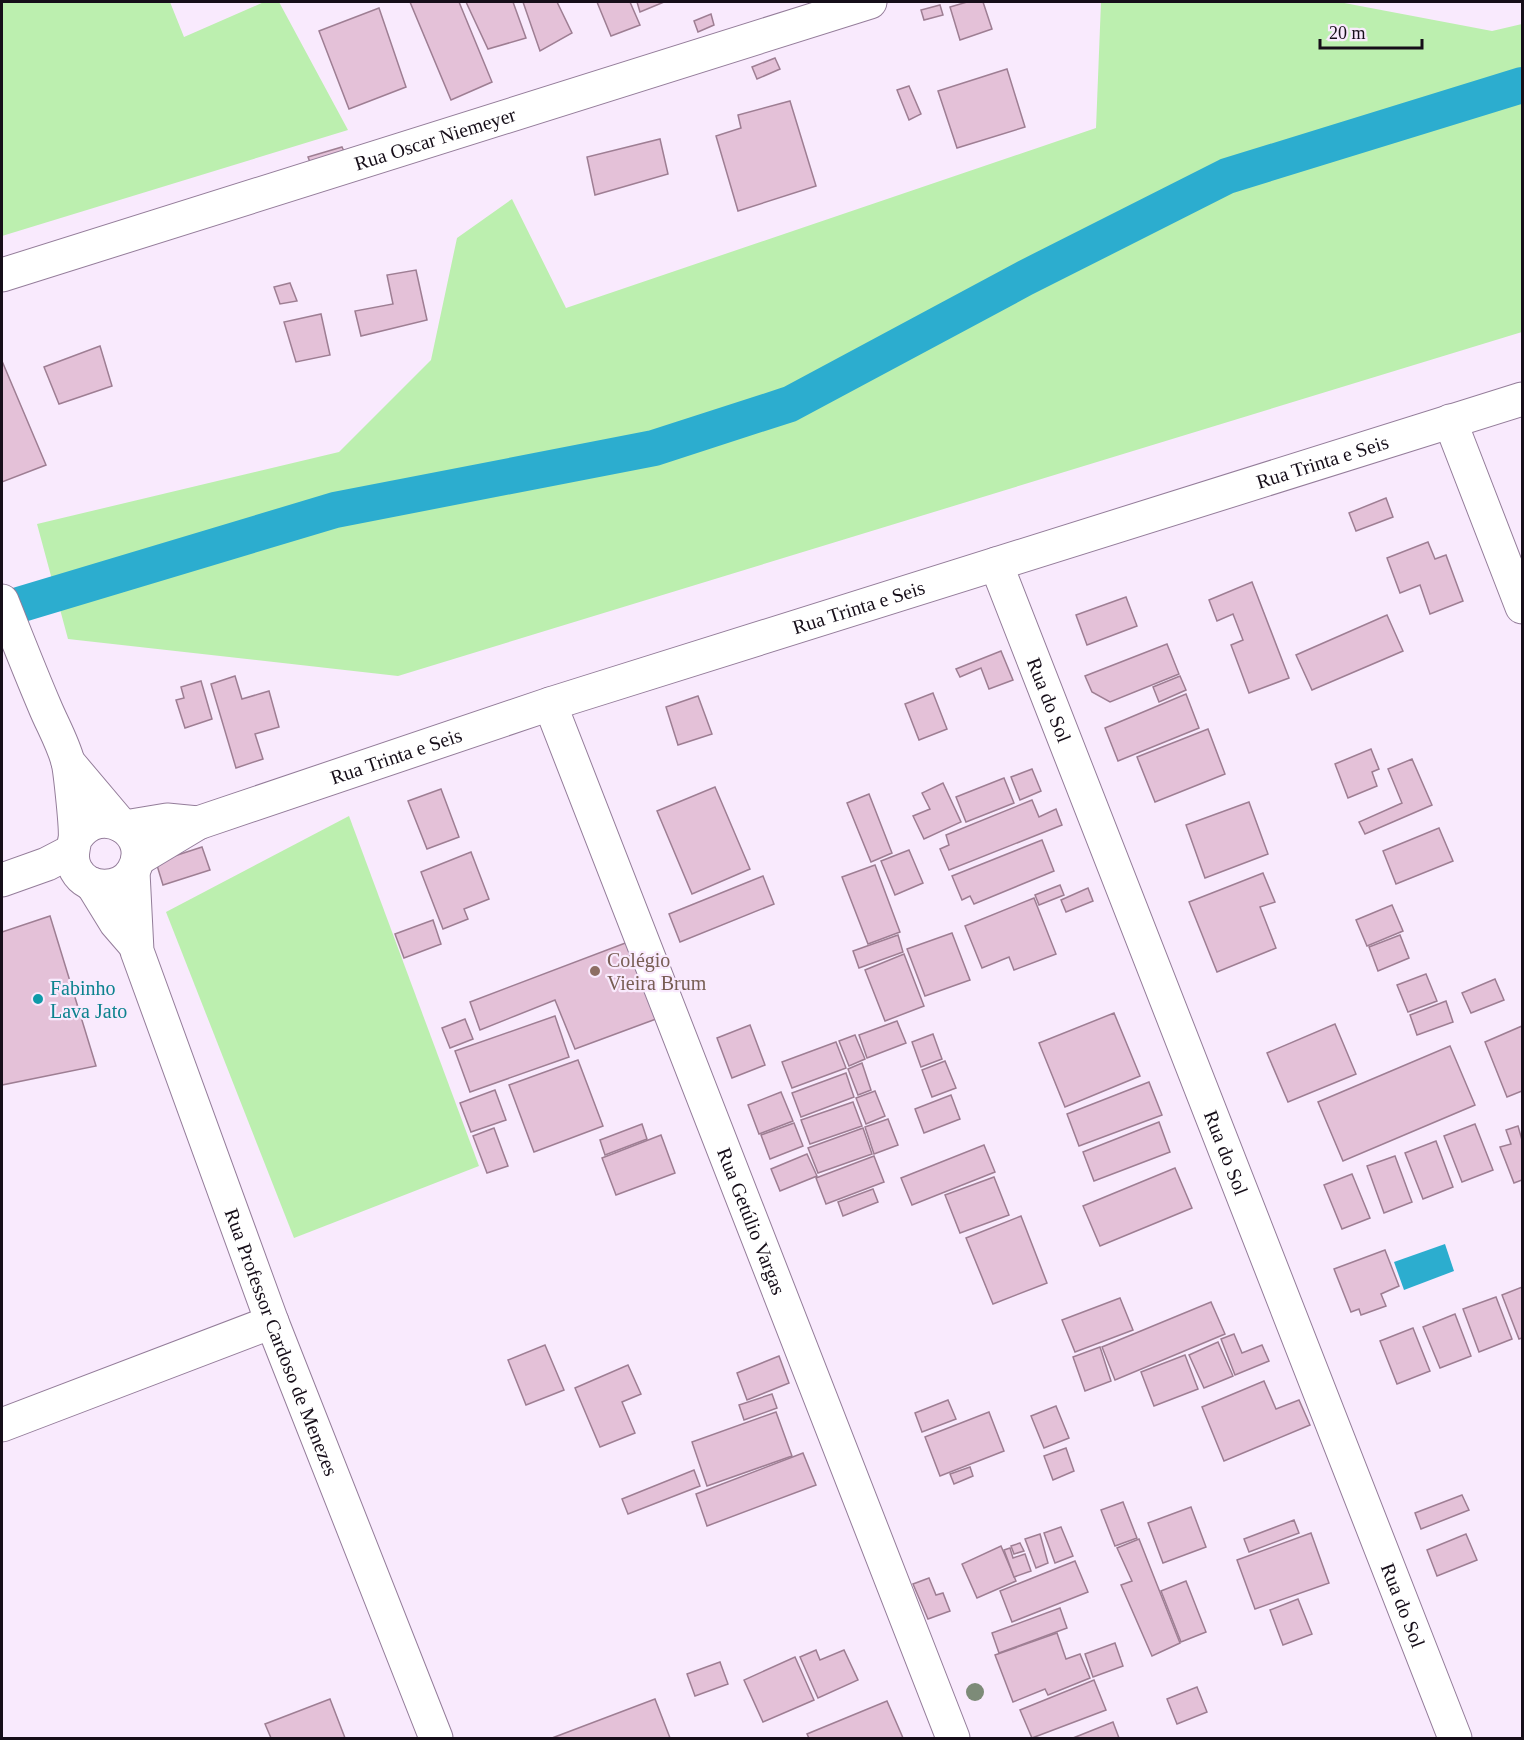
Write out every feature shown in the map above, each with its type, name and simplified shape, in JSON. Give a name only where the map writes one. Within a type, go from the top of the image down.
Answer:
[{"type":"street","name":"Rua Oscar Niemeyer","points":[[2,275],[870,2]]},
{"type":"street","name":"Rua Trinta e Seis","points":[[135,866],[198,823],[550,704],[1522,399]]},
{"type":"street","points":[[1450,421],[1522,607]]},
{"type":"street","name":"Rua do Sol","points":[[996,564],[1455,1738]]},
{"type":"street","name":"Rua Professor Cardoso de Menezes","points":[[2,601],[68,762],[135,840],[135,945],[272,1322],[436,1738]]},
{"type":"street","name":"Rua Getúlio Vargas","points":[[550,704],[953,1738]]},
{"type":"street","name":"Rua Professor Cardoso de Menezes","points":[[68,762],[76,871],[92,884],[116,923],[135,945]]},
{"type":"street","name":"Rua Trinta e Seis","points":[[123,826],[167,820],[198,823]]},
{"type":"street","points":[[2,880],[32,870],[74,845],[84,828],[96,822],[109,821],[123,826]]},
{"type":"street","points":[[92,884],[111,886],[123,881],[135,866]]},
{"type":"street","points":[[2,1425],[272,1322]]},
{"type":"green space","points":[[2,2],[170,2],[184,37],[264,2],[279,2],[348,130],[2,236]]},
{"type":"green space","points":[[1101,2],[1339,2],[1492,31],[1522,24],[1522,332],[398,676],[68,639],[37,524],[339,452],[431,360],[457,238],[512,199],[566,308],[1096,128]]},
{"type":"green space","points":[[349,816],[479,1166],[294,1238],[166,912]]},
{"type":"water","points":[[1445,1244],[1454,1271],[1404,1290],[1394,1262]]},
{"type":"building","points":[[410,2],[459,2],[492,82],[451,100]]},
{"type":"building","points":[[466,2],[513,2],[526,38],[488,49]]},
{"type":"building","points":[[523,2],[557,2],[572,33],[540,51]]},
{"type":"building","points":[[597,2],[630,2],[640,25],[611,36]]},
{"type":"building","points":[[637,2],[664,2],[640,12]]},
{"type":"building","points":[[967,2],[983,2],[992,29],[960,40],[950,7]]},
{"type":"building","points":[[940,5],[943,15],[924,20],[921,10]]},
{"type":"building","points":[[379,8],[406,87],[349,109],[319,31]]},
{"type":"building","points":[[711,14],[714,25],[698,32],[694,21]]},
{"type":"building","points":[[775,58],[780,69],[757,79],[752,67]]},
{"type":"building","points":[[1007,69],[1025,127],[957,148],[938,91]]},
{"type":"building","points":[[909,86],[921,114],[909,120],[897,90]]},
{"type":"building","points":[[790,101],[816,186],[738,211],[716,136],[741,128],[738,115]]},
{"type":"building","points":[[660,139],[668,174],[595,195],[587,157]]},
{"type":"building","points":[[342,147],[348,160],[313,170],[308,157]]},
{"type":"building","points":[[416,270],[427,320],[361,336],[355,311],[393,304],[387,275]]},
{"type":"building","points":[[290,283],[297,301],[280,304],[274,287]]},
{"type":"building","points":[[321,314],[330,355],[296,362],[284,322]]},
{"type":"building","points":[[100,346],[112,386],[59,404],[44,367]]},
{"type":"building","points":[[2,361],[46,465],[2,482]]},
{"type":"building","points":[[1386,498],[1393,517],[1356,531],[1349,513]]},
{"type":"building","points":[[1428,542],[1435,559],[1446,555],[1463,601],[1430,614],[1420,585],[1400,593],[1387,558]]},
{"type":"building","points":[[1252,582],[1289,678],[1249,693],[1231,645],[1243,640],[1233,614],[1217,621],[1209,600]]},
{"type":"building","points":[[1126,597],[1137,626],[1087,645],[1076,615]]},
{"type":"building","points":[[1387,615],[1403,651],[1312,690],[1296,655]]},
{"type":"building","points":[[1167,644],[1179,674],[1110,702],[1092,692],[1085,676]]},
{"type":"building","points":[[1001,651],[1013,680],[989,689],[981,668],[960,677],[956,669]]},
{"type":"building","points":[[235,676],[242,699],[269,691],[279,727],[255,734],[263,759],[236,768],[211,684]]},
{"type":"building","points":[[1180,676],[1186,690],[1159,702],[1153,687]]},
{"type":"building","points":[[201,681],[212,719],[185,728],[176,700],[184,698],[181,687]]},
{"type":"building","points":[[933,693],[947,729],[919,740],[905,704]]},
{"type":"building","points":[[1186,694],[1199,728],[1118,761],[1105,728]]},
{"type":"building","points":[[698,696],[712,734],[678,745],[666,707]]},
{"type":"building","points":[[1208,729],[1225,774],[1155,802],[1137,757]]},
{"type":"building","points":[[1371,749],[1379,769],[1372,772],[1377,786],[1348,798],[1335,764]]},
{"type":"building","points":[[1412,759],[1432,805],[1365,834],[1359,822],[1402,803],[1388,769]]},
{"type":"building","points":[[1032,769],[1041,791],[1020,800],[1011,777]]},
{"type":"building","points":[[1004,778],[1014,803],[966,822],[956,797]]},
{"type":"building","points":[[943,783],[961,822],[924,839],[913,816],[930,809],[922,793]]},
{"type":"building","points":[[715,787],[750,869],[692,894],[657,811]]},
{"type":"building","points":[[441,789],[459,837],[427,849],[408,801]]},
{"type":"building","points":[[869,794],[892,853],[871,862],[847,803]]},
{"type":"building","points":[[1032,800],[1039,817],[1056,809],[1062,825],[949,870],[940,849],[949,845],[946,835]]},
{"type":"building","points":[[1249,802],[1268,854],[1205,878],[1186,825]]},
{"type":"building","points":[[1439,828],[1453,861],[1396,884],[1383,851]]},
{"type":"building","points":[[1042,840],[1054,871],[974,904],[970,896],[962,900],[952,876]]},
{"type":"building","points":[[202,847],[210,870],[163,885],[156,862]]},
{"type":"building","points":[[909,850],[923,883],[895,895],[881,861]]},
{"type":"building","points":[[471,852],[489,899],[464,909],[468,919],[443,929],[421,872]]},
{"type":"building","points":[[875,865],[900,932],[868,944],[842,877]]},
{"type":"building","points":[[1263,873],[1275,902],[1260,907],[1276,948],[1217,972],[1189,902]]},
{"type":"building","points":[[763,876],[774,904],[680,942],[669,914]]},
{"type":"building","points":[[1060,885],[1064,895],[1039,905],[1035,895]]},
{"type":"building","points":[[1088,888],[1093,901],[1066,912],[1061,900]]},
{"type":"building","points":[[1034,898],[1056,954],[1014,970],[1009,957],[982,968],[965,926]]},
{"type":"building","points":[[1392,905],[1403,931],[1367,946],[1356,920]]},
{"type":"building","name":"Fabinho Lava Jato","points":[[50,916],[96,1066],[2,1085],[2,932]]},
{"type":"building","points":[[433,920],[441,944],[404,958],[395,934]]},
{"type":"building","points":[[952,933],[970,980],[925,996],[907,949]]},
{"type":"building","points":[[898,935],[903,952],[859,968],[853,951]]},
{"type":"building","points":[[1400,935],[1409,958],[1378,971],[1369,947]]},
{"type":"building","name":"Colégio Vieira Brum","points":[[628,942],[656,1019],[575,1049],[555,1000],[480,1030],[470,1002]]},
{"type":"building","points":[[904,954],[924,1006],[885,1021],[865,970]]},
{"type":"building","points":[[1426,974],[1437,1001],[1408,1012],[1397,985]]},
{"type":"building","points":[[1495,979],[1504,1000],[1471,1013],[1462,993]]},
{"type":"building","points":[[1446,1001],[1453,1022],[1417,1035],[1410,1015]]},
{"type":"building","points":[[1114,1013],[1140,1076],[1065,1107],[1039,1043]]},
{"type":"building","points":[[555,1016],[569,1057],[470,1092],[455,1051]]},
{"type":"building","points":[[465,1019],[473,1039],[450,1048],[442,1028]]},
{"type":"building","points":[[897,1021],[906,1043],[867,1058],[859,1035]]},
{"type":"building","points":[[1335,1024],[1356,1074],[1288,1102],[1267,1053]]},
{"type":"building","points":[[750,1025],[765,1065],[732,1078],[717,1038]]},
{"type":"building","points":[[1522,1026],[1522,1091],[1507,1097],[1485,1042]]},
{"type":"building","points":[[933,1034],[942,1059],[921,1067],[912,1042]]},
{"type":"building","points":[[855,1035],[865,1059],[849,1066],[839,1041]]},
{"type":"building","points":[[836,1042],[846,1068],[792,1088],[782,1062]]},
{"type":"building","points":[[1450,1046],[1475,1105],[1343,1161],[1318,1102]]},
{"type":"building","points":[[578,1060],[603,1126],[534,1152],[509,1085]]},
{"type":"building","points":[[945,1061],[956,1088],[932,1097],[922,1070]]},
{"type":"building","points":[[862,1063],[871,1090],[858,1095],[848,1069]]},
{"type":"building","points":[[846,1073],[854,1097],[801,1117],[792,1093]]},
{"type":"building","points":[[1149,1082],[1162,1115],[1079,1146],[1067,1114]]},
{"type":"building","points":[[495,1090],[506,1120],[471,1132],[460,1103]]},
{"type":"building","points":[[875,1091],[885,1116],[866,1124],[856,1098]]},
{"type":"building","points":[[781,1092],[793,1121],[759,1134],[748,1105]]},
{"type":"building","points":[[951,1095],[960,1119],[924,1133],[915,1109]]},
{"type":"building","points":[[853,1102],[862,1126],[810,1144],[801,1120]]},
{"type":"building","points":[[888,1119],[898,1145],[874,1154],[865,1127]]},
{"type":"building","points":[[1159,1122],[1170,1152],[1094,1181],[1083,1152]]},
{"type":"building","points":[[794,1123],[803,1146],[770,1159],[761,1135]]},
{"type":"building","points":[[642,1124],[647,1139],[605,1155],[600,1140]]},
{"type":"building","points":[[1475,1124],[1493,1170],[1462,1182],[1444,1136]]},
{"type":"building","points":[[1518,1126],[1522,1140],[1522,1180],[1514,1183],[1500,1147],[1511,1144],[1506,1130]]},
{"type":"building","points":[[494,1128],[508,1166],[487,1173],[473,1136]]},
{"type":"building","points":[[863,1128],[872,1154],[818,1173],[808,1148]]},
{"type":"building","points":[[661,1135],[675,1173],[616,1195],[602,1158]]},
{"type":"building","points":[[1436,1141],[1453,1187],[1423,1199],[1405,1153]]},
{"type":"building","points":[[984,1145],[995,1172],[912,1205],[901,1178]]},
{"type":"building","points":[[807,1154],[817,1176],[780,1191],[771,1169]]},
{"type":"building","points":[[874,1156],[884,1182],[826,1204],[816,1178]]},
{"type":"building","points":[[1395,1156],[1412,1202],[1384,1213],[1367,1166]]},
{"type":"building","points":[[1175,1168],[1192,1208],[1100,1246],[1083,1206]]},
{"type":"building","points":[[1352,1174],[1370,1218],[1342,1229],[1324,1185]]},
{"type":"building","points":[[994,1177],[1009,1215],[960,1233],[945,1195]]},
{"type":"building","points":[[873,1189],[878,1202],[843,1216],[838,1202]]},
{"type":"building","points":[[1021,1216],[1047,1283],[993,1304],[966,1238]]},
{"type":"building","points":[[1385,1250],[1399,1286],[1381,1294],[1386,1306],[1361,1315],[1359,1309],[1351,1312],[1334,1269]]},
{"type":"building","points":[[1522,1287],[1522,1338],[1519,1339],[1502,1295]]},
{"type":"building","points":[[1496,1297],[1512,1339],[1479,1352],[1463,1309]]},
{"type":"building","points":[[1120,1298],[1133,1330],[1075,1352],[1062,1320]]},
{"type":"building","points":[[1211,1302],[1225,1334],[1115,1380],[1102,1347]]},
{"type":"building","points":[[1455,1314],[1471,1356],[1440,1368],[1423,1327]]},
{"type":"building","points":[[1413,1328],[1430,1371],[1397,1384],[1380,1341]]},
{"type":"building","points":[[1234,1334],[1242,1353],[1262,1345],[1269,1361],[1235,1375],[1221,1339]]},
{"type":"building","points":[[1218,1342],[1233,1376],[1204,1388],[1189,1355]]},
{"type":"building","points":[[545,1345],[564,1390],[526,1405],[508,1360]]},
{"type":"building","points":[[1100,1347],[1111,1381],[1085,1391],[1073,1357]]},
{"type":"building","points":[[1185,1355],[1198,1389],[1154,1406],[1141,1372]]},
{"type":"building","points":[[779,1356],[789,1383],[747,1400],[737,1373]]},
{"type":"building","points":[[628,1365],[641,1394],[622,1402],[635,1433],[600,1447],[575,1388]]},
{"type":"building","points":[[1264,1381],[1276,1409],[1299,1400],[1310,1425],[1224,1461],[1202,1407]]},
{"type":"building","points":[[772,1394],[777,1408],[744,1420],[739,1405]]},
{"type":"building","points":[[948,1400],[956,1419],[922,1432],[915,1413]]},
{"type":"building","points":[[1056,1406],[1069,1438],[1044,1448],[1031,1416]]},
{"type":"building","points":[[776,1412],[792,1456],[707,1486],[692,1442]]},
{"type":"building","points":[[989,1412],[1004,1451],[940,1476],[925,1437]]},
{"type":"building","points":[[1066,1448],[1074,1471],[1053,1480],[1044,1456]]},
{"type":"building","points":[[803,1453],[816,1485],[707,1526],[696,1494]]},
{"type":"building","points":[[970,1467],[973,1476],[954,1484],[950,1474]]},
{"type":"building","points":[[694,1470],[700,1486],[628,1514],[622,1499]]},
{"type":"building","points":[[1462,1495],[1469,1510],[1421,1529],[1415,1513]]},
{"type":"building","points":[[1123,1502],[1137,1538],[1115,1546],[1101,1510]]},
{"type":"building","points":[[1191,1507],[1206,1547],[1163,1563],[1148,1523]]},
{"type":"building","points":[[1294,1520],[1299,1533],[1249,1552],[1244,1539]]},
{"type":"building","points":[[1061,1527],[1073,1556],[1055,1563],[1044,1533]]},
{"type":"building","points":[[1311,1533],[1329,1583],[1255,1609],[1237,1560]]},
{"type":"building","points":[[1040,1534],[1048,1563],[1036,1568],[1025,1539]]},
{"type":"building","points":[[1466,1534],[1477,1560],[1437,1576],[1427,1550]]},
{"type":"building","points":[[1139,1539],[1180,1643],[1152,1656],[1121,1585],[1132,1581],[1117,1548]]},
{"type":"building","points":[[1020,1543],[1024,1551],[1014,1554],[1011,1546]]},
{"type":"building","points":[[1001,1546],[1016,1581],[977,1598],[962,1564]]},
{"type":"building","points":[[1010,1548],[1013,1558],[1025,1554],[1031,1571],[1014,1577],[1004,1550]]},
{"type":"building","points":[[1075,1561],[1088,1592],[1012,1622],[1000,1591]]},
{"type":"building","points":[[929,1578],[936,1595],[943,1593],[950,1611],[928,1619],[913,1584]]},
{"type":"building","points":[[1186,1581],[1206,1632],[1181,1642],[1161,1591]]},
{"type":"building","points":[[1298,1599],[1312,1634],[1283,1645],[1270,1610]]},
{"type":"building","points":[[1060,1608],[1067,1628],[999,1653],[992,1633]]},
{"type":"building","points":[[1057,1633],[1066,1659],[1080,1654],[1090,1678],[1048,1695],[1045,1689],[1013,1702],[995,1655]]},
{"type":"building","points":[[1115,1643],[1123,1666],[1093,1677],[1085,1654]]},
{"type":"building","points":[[816,1650],[820,1660],[844,1650],[858,1680],[818,1698],[800,1657]]},
{"type":"building","points":[[795,1657],[814,1700],[763,1722],[744,1680]]},
{"type":"building","points":[[720,1662],[728,1684],[695,1696],[687,1674]]},
{"type":"building","points":[[1094,1680],[1106,1710],[1032,1738],[1020,1710]]},
{"type":"building","points":[[1197,1687],[1207,1712],[1177,1724],[1167,1699]]},
{"type":"building","points":[[330,1699],[345,1738],[271,1738],[265,1724]]},
{"type":"building","points":[[655,1699],[670,1738],[552,1738]]},
{"type":"building","points":[[887,1701],[903,1738],[809,1738],[807,1734]]},
{"type":"building","points":[[1113,1722],[1119,1738],[1073,1738]]},
{"type":"waterway","points":[[2,610],[335,510],[654,448],[790,404],[1025,278],[1227,176],[1522,85]]},
{"type":"place","name":"Colégio Vieira Brum","points":[[595,971]]},
{"type":"place","name":"Fabinho Lava Jato","points":[[38,999]]}]
